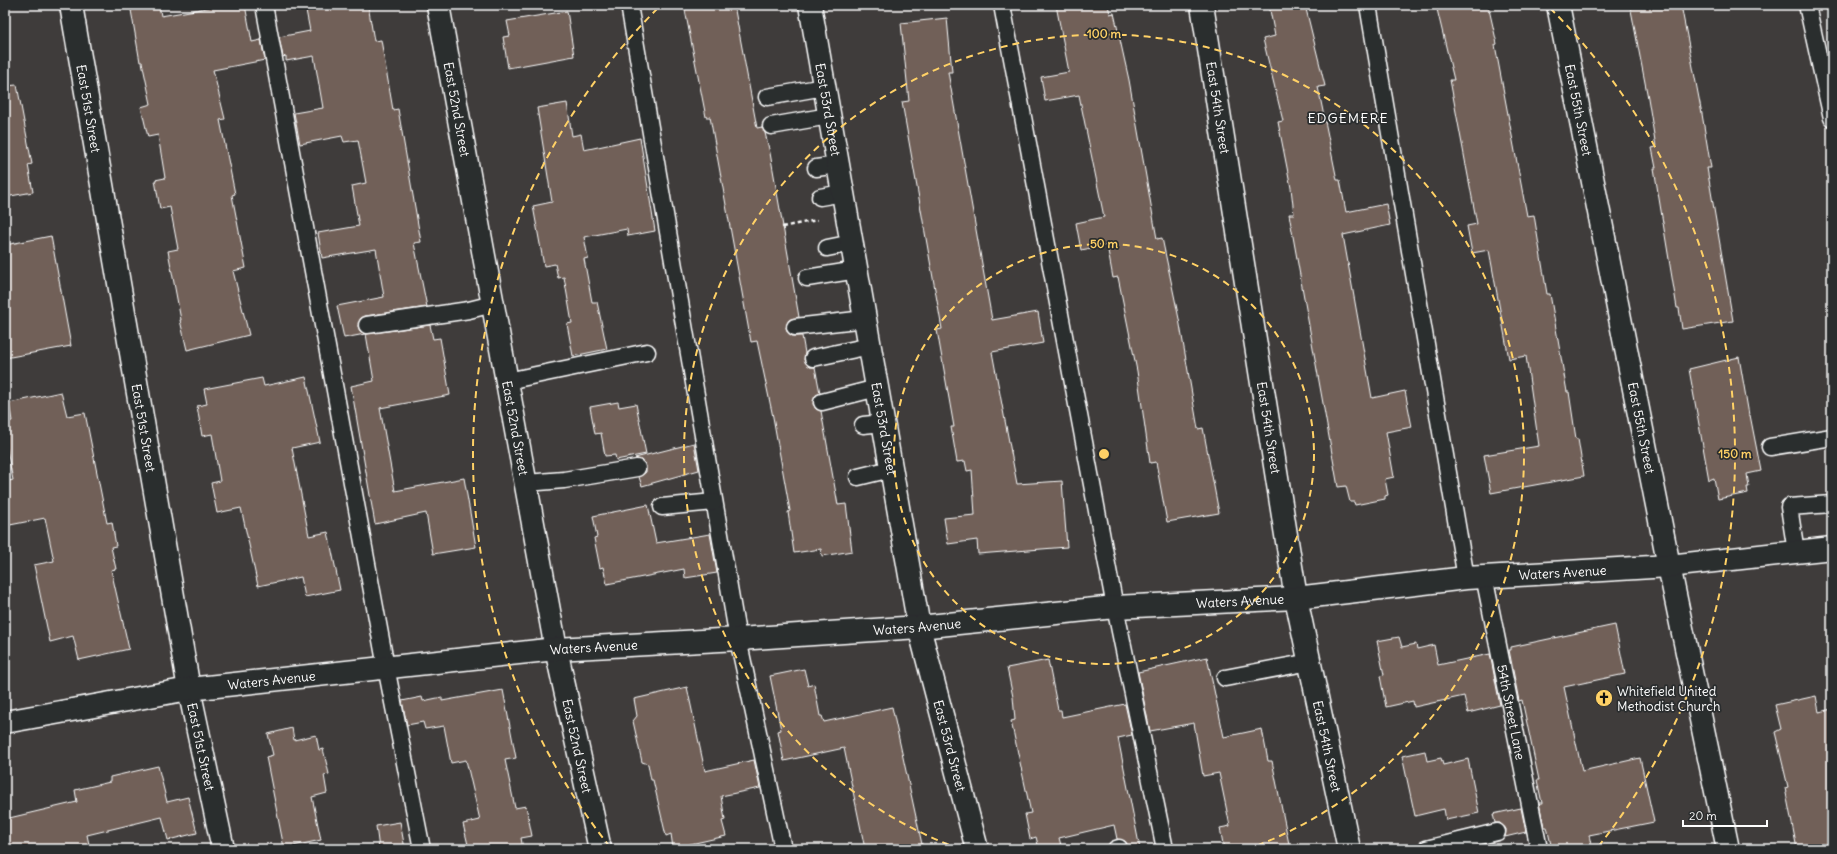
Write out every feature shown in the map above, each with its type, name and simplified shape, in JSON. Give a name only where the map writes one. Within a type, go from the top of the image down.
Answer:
[{"type":"street","name":"East 51st Street","points":[[71,5],[189,688],[223,849]]},
{"type":"street","name":"East 52nd Street","points":[[438,5],[556,649],[600,849]]},
{"type":"street","name":"East 53rd Street","points":[[810,5],[877,388],[873,424],[892,469],[919,627],[977,849]]},
{"type":"street","name":"East 54th Street","points":[[1202,5],[1296,598],[1349,849]]},
{"type":"street","name":"East 55th Street","points":[[1558,5],[1669,566],[1728,849]]},
{"type":"street","name":"Waters Avenue","points":[[5,722],[189,688],[556,649],[919,627],[1115,607],[1296,598],[1475,577],[1669,566],[1832,548]]},
{"type":"lane","points":[[264,5],[386,667],[422,849]]},
{"type":"lane","points":[[629,5],[738,639],[782,849]]},
{"type":"lane","points":[[1002,5],[1115,607],[1164,849]]},
{"type":"lane","name":"54th Street Lane","points":[[1368,5],[1475,577],[1539,849]]},
{"type":"lane","points":[[1807,5],[1832,118]]},
{"type":"lane","points":[[767,98],[824,88]]},
{"type":"lane","points":[[771,126],[829,116]]},
{"type":"lane","points":[[816,168],[838,165]]},
{"type":"lane","points":[[820,197],[843,193]]},
{"type":"lane","points":[[827,248],[852,243]]},
{"type":"lane","points":[[807,278],[856,270]]},
{"type":"lane","points":[[367,325],[469,310],[493,304]]},
{"type":"lane","points":[[795,327],[865,319]]},
{"type":"lane","points":[[813,358],[870,346]]},
{"type":"lane","points":[[507,381],[647,352]]},
{"type":"lane","points":[[822,402],[877,388]]},
{"type":"lane","points":[[1770,447],[1832,437]]},
{"type":"lane","points":[[526,483],[564,480],[637,468]]},
{"type":"lane","points":[[858,477],[892,469]]},
{"type":"lane","points":[[662,507],[714,502]]},
{"type":"lane","points":[[1796,552],[1789,506],[1832,504]]},
{"type":"lane","points":[[1225,678],[1310,662]]},
{"type":"lane","points":[[1426,849],[1496,832]]},
{"type":"path","points":[[782,227],[823,219]]},
{"type":"building","points":[[159,5],[161,16],[224,5],[245,5],[252,42],[261,40],[265,60],[213,70],[225,119],[220,120],[235,194],[232,195],[246,268],[233,271],[249,335],[187,350],[180,320],[168,251],[178,249],[170,207],[160,209],[155,180],[165,178],[158,135],[148,137],[141,107],[151,104],[142,62],[140,62],[131,10]]},
{"type":"building","points":[[305,5],[368,5],[374,41],[381,40],[393,110],[398,109],[421,242],[414,243],[427,307],[365,316],[361,318],[358,326],[360,331],[365,334],[344,338],[337,306],[384,297],[376,249],[322,258],[318,233],[359,226],[352,186],[366,183],[358,140],[344,142],[342,136],[300,144],[294,113],[323,108],[314,56],[286,61],[286,56],[283,57],[279,37],[310,31]]},
{"type":"building","points":[[684,5],[734,5],[757,128],[762,127],[770,153],[799,317],[789,320],[786,328],[792,336],[802,336],[805,353],[804,360],[810,367],[815,367],[820,393],[815,396],[813,404],[816,409],[821,411],[838,505],[846,504],[852,551],[822,556],[821,549],[794,553],[788,512],[790,511],[773,417],[757,341],[751,342],[710,117],[706,117]]},
{"type":"building","points":[[1056,5],[1108,5],[1110,14],[1114,13],[1129,80],[1157,239],[1162,238],[1179,319],[1198,429],[1203,428],[1219,513],[1167,522],[1156,462],[1150,463],[1137,371],[1118,277],[1113,278],[1107,245],[1081,250],[1076,223],[1104,217],[1079,95],[1045,101],[1041,77],[1069,72]]},
{"type":"building","points":[[1269,5],[1305,5],[1325,86],[1318,87],[1337,180],[1340,180],[1346,212],[1386,204],[1390,225],[1343,235],[1372,398],[1405,391],[1412,427],[1386,432],[1394,477],[1385,479],[1388,495],[1385,496],[1385,499],[1355,505],[1354,502],[1350,502],[1346,486],[1338,487],[1289,214],[1294,214],[1291,188],[1278,122],[1283,121],[1263,39],[1275,36]]},
{"type":"building","points":[[1436,5],[1488,5],[1497,44],[1495,45],[1527,216],[1534,215],[1547,294],[1550,294],[1567,392],[1569,392],[1576,439],[1578,439],[1584,476],[1491,493],[1484,455],[1539,446],[1526,356],[1509,359],[1489,250],[1472,253],[1467,226],[1477,224],[1450,80],[1454,80]]},
{"type":"building","points":[[1630,5],[1681,5],[1711,168],[1707,168],[1733,321],[1682,329],[1679,308],[1677,308],[1654,168],[1656,168],[1652,148],[1656,147]]},
{"type":"building","points":[[567,11],[574,56],[508,68],[503,37],[510,36],[507,21]]},
{"type":"building","points":[[947,18],[952,72],[948,72],[992,320],[1038,312],[1043,343],[992,352],[1017,484],[1062,481],[1067,547],[978,554],[977,540],[948,544],[944,518],[975,515],[972,470],[967,471],[965,461],[957,462],[951,427],[954,427],[937,330],[942,329],[902,102],[909,101],[901,23]]},
{"type":"building","points":[[17,85],[32,164],[28,165],[33,192],[5,197],[5,86]]},
{"type":"building","points":[[567,103],[572,136],[581,134],[584,150],[640,138],[655,231],[628,236],[627,229],[584,237],[588,258],[584,259],[592,302],[597,302],[607,349],[573,356],[567,324],[572,323],[564,277],[558,278],[555,264],[544,266],[533,206],[552,202],[537,108]]},
{"type":"building","points":[[51,236],[71,346],[5,358],[5,245]]},
{"type":"building","points":[[430,325],[433,339],[440,338],[450,395],[380,408],[395,491],[464,478],[476,547],[433,554],[426,513],[375,524],[351,386],[374,381],[366,334]]},
{"type":"building","points":[[1739,357],[1761,471],[1747,474],[1749,487],[1747,487],[1748,493],[1718,499],[1714,478],[1709,480],[1689,369]]},
{"type":"building","points":[[306,377],[320,442],[292,448],[309,536],[328,532],[340,590],[305,597],[301,577],[258,586],[241,508],[217,513],[211,483],[220,481],[212,434],[202,436],[197,406],[207,404],[204,389],[262,378],[264,386]]},
{"type":"building","points":[[61,392],[67,416],[85,413],[107,523],[112,522],[116,546],[111,547],[116,569],[111,570],[129,649],[79,660],[73,636],[50,642],[34,565],[54,561],[45,518],[5,526],[5,482],[13,480],[5,440],[5,422],[12,421],[9,403]]},
{"type":"building","points":[[618,402],[619,407],[636,404],[646,454],[616,460],[615,455],[605,456],[601,433],[595,434],[590,407]]},
{"type":"building","points":[[694,443],[699,470],[642,486],[639,477],[646,472],[646,466],[644,462],[635,458]]},
{"type":"building","points":[[648,505],[656,543],[710,534],[717,573],[685,578],[684,569],[607,584],[603,567],[600,568],[594,538],[597,537],[593,516]]},
{"type":"building","points":[[1615,625],[1625,674],[1564,687],[1582,771],[1640,758],[1654,822],[1589,835],[1592,849],[1552,849],[1547,827],[1544,827],[1539,803],[1542,803],[1537,780],[1539,780],[1522,700],[1519,701],[1509,650],[1511,650],[1511,647]]},
{"type":"building","points":[[1399,637],[1402,647],[1416,644],[1417,649],[1434,645],[1438,665],[1490,654],[1500,705],[1468,713],[1464,696],[1414,707],[1413,701],[1386,707],[1380,676],[1384,675],[1377,641]]},
{"type":"building","points":[[1207,657],[1224,737],[1262,729],[1268,761],[1272,761],[1290,849],[1224,849],[1220,828],[1230,826],[1219,773],[1203,776],[1194,723],[1150,731],[1138,672]]},
{"type":"building","points":[[1048,660],[1058,710],[1061,710],[1062,717],[1125,704],[1132,735],[1118,738],[1140,849],[1128,849],[1125,841],[1117,839],[1114,825],[1059,838],[1062,849],[1039,849],[1036,837],[1030,839],[1025,814],[1031,813],[1011,721],[1015,720],[1013,697],[1007,668]]},
{"type":"building","points":[[804,669],[808,686],[814,684],[820,716],[822,716],[824,722],[892,707],[923,849],[865,849],[844,748],[784,761],[778,731],[781,730],[770,676]]},
{"type":"building","points":[[687,687],[705,771],[754,760],[760,788],[721,796],[725,820],[722,821],[726,836],[673,848],[671,834],[666,836],[648,764],[642,762],[633,721],[637,716],[634,699]]},
{"type":"building","points":[[503,690],[516,758],[505,760],[515,808],[526,806],[532,836],[521,838],[523,849],[469,849],[463,824],[480,820],[466,760],[451,763],[444,726],[425,729],[423,722],[407,725],[402,701],[422,697],[423,701],[442,697],[442,701]]},
{"type":"building","points":[[1816,696],[1819,712],[1832,709],[1832,844],[1807,849],[1797,849],[1785,788],[1788,787],[1775,732],[1781,729],[1775,705]]},
{"type":"building","points":[[292,728],[294,740],[316,735],[319,750],[323,749],[329,774],[324,775],[327,793],[312,797],[321,840],[284,848],[266,757],[273,755],[268,734]]},
{"type":"building","points":[[1425,751],[1427,761],[1441,758],[1443,765],[1468,759],[1479,813],[1446,820],[1444,809],[1415,816],[1402,756]]},
{"type":"building","points":[[158,766],[167,802],[188,797],[197,833],[168,840],[162,817],[87,835],[90,849],[5,849],[5,819],[77,802],[75,790],[110,782],[110,777]]},
{"type":"building","points":[[1521,808],[1526,832],[1505,837],[1506,829],[1500,823],[1495,823],[1493,814]]},
{"type":"building","points":[[400,822],[405,849],[379,849],[376,826]]},
{"type":"place","name":"Whitefield United Methodist Church","points":[[1604,698]]},
{"type":"district","name":"EDGEMERE","points":[[1348,118]]}]
